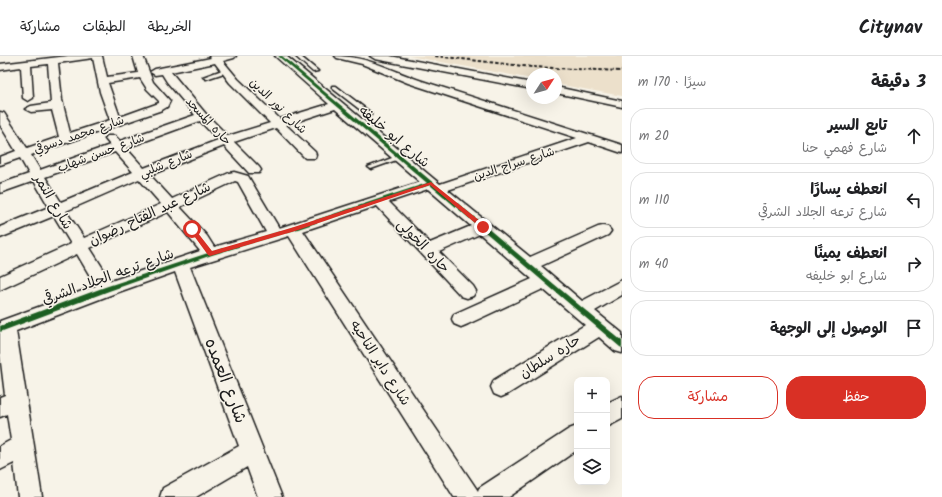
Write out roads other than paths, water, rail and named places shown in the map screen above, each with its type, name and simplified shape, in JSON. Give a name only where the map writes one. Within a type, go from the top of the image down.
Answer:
[{"type":"street","points":[[28,98],[13,62],[91,56]]},
{"type":"street","points":[[97,56],[102,81],[116,122]]},
{"type":"street","points":[[138,56],[143,74]]},
{"type":"street","points":[[180,56],[184,67]]},
{"type":"street","points":[[102,81],[143,74],[169,66],[184,67],[215,58],[231,56]]},
{"type":"street","name":"شارع ابو خليفه","points":[[280,56],[336,105],[400,157],[622,345]]},
{"type":"street","points":[[340,56],[365,62],[412,81],[622,149]]},
{"type":"street","points":[[375,56],[526,85]]},
{"type":"street","name":"شارع نور الدين","points":[[215,58],[225,71],[310,155]]},
{"type":"street","points":[[52,60],[56,106],[66,139]]},
{"type":"street","name":"حاره المسجد","points":[[169,66],[171,80],[202,116],[254,170]]},
{"type":"street","name":"شارع محمد دسوقي","points":[[0,162],[163,105],[165,101],[149,85],[143,74]]},
{"type":"street","points":[[562,91],[622,104]]},
{"type":"street","name":"شارع شلبي","points":[[0,233],[142,173],[226,141],[336,105]]},
{"type":"street","points":[[31,109],[56,106]]},
{"type":"street","name":"شارع النمر","points":[[0,115],[4,131],[23,154],[107,289]]},
{"type":"street","name":"شارع حسن شهاب","points":[[0,189],[202,116]]},
{"type":"street","points":[[100,127],[171,205],[201,240],[210,254]]},
{"type":"street","name":"شارع سراج الدين","points":[[434,186],[590,138]]},
{"type":"street","name":"شارع عبد الفتاح رضوان","points":[[0,283],[230,177],[240,177],[243,179],[284,232]]},
{"type":"street","name":"شارع ترعه الجلاد الشرقي","points":[[3,328],[107,289],[210,254],[284,232],[379,200],[434,186]]},
{"type":"street","name":"حاره الخولى","points":[[379,200],[467,291]]},
{"type":"street","points":[[428,250],[483,227]]},
{"type":"street","points":[[528,265],[603,231]]},
{"type":"street","name":"شارع داير الناحيه","points":[[284,232],[468,497]]},
{"type":"street","name":"شارع العمده","points":[[180,264],[270,497]]},
{"type":"street","points":[[461,319],[546,280]]},
{"type":"street","points":[[581,310],[622,288]]},
{"type":"street","name":"حاره سلطان","points":[[501,387],[600,326]]},
{"type":"street","points":[[3,328],[8,404],[23,446],[30,497]]},
{"type":"street","points":[[610,414],[622,406]]},
{"type":"street","points":[[488,497],[574,439]]},
{"type":"street","points":[[0,458],[23,446]]},
{"type":"street","points":[[172,497],[252,451]]},
{"type":"lane","points":[[297,56],[315,70]]},
{"type":"lane","points":[[206,77],[225,71]]},
{"type":"lane","points":[[334,87],[369,114]]},
{"type":"lane","points":[[348,114],[363,109]]},
{"type":"lane","points":[[371,166],[400,157]]},
{"type":"railway","points":[[435,56],[532,67],[622,71]]}]
